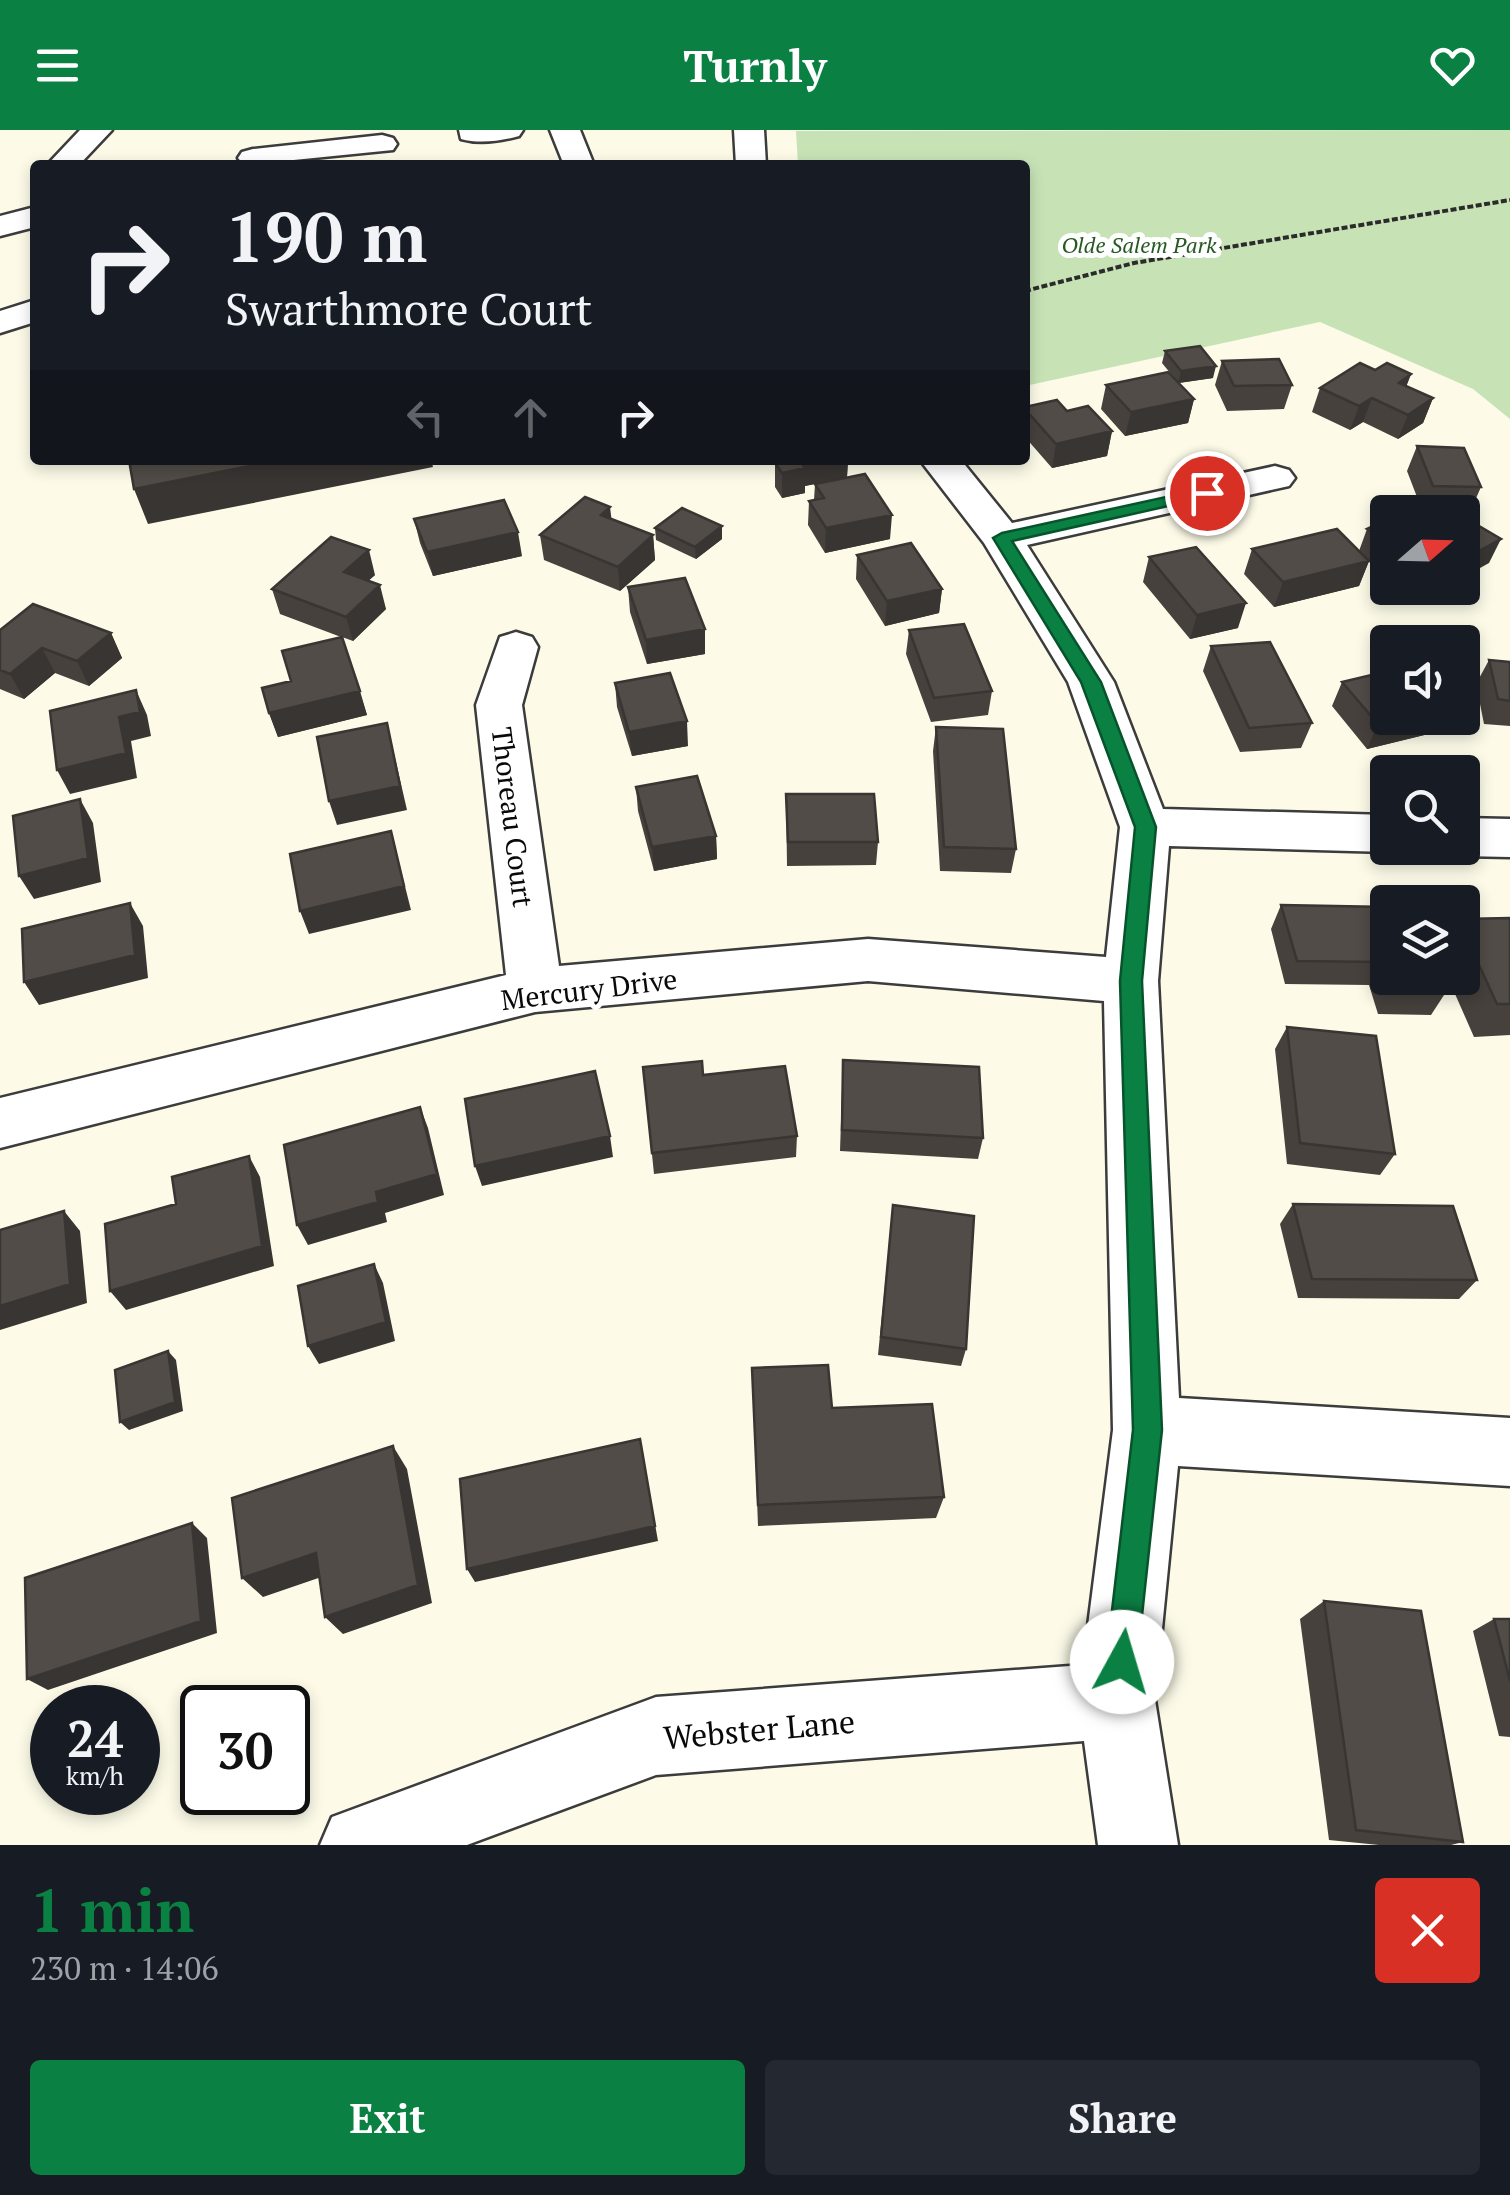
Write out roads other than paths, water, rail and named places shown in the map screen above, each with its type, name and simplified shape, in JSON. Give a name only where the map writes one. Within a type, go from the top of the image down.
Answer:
[{"type":"street","points":[[67,160],[97,130]]},
{"type":"street","points":[[472,133],[508,130]]},
{"type":"street","points":[[565,130],[577,160]]},
{"type":"street","points":[[749,130],[750,160]]},
{"type":"street","points":[[253,158],[326,157],[382,144]]},
{"type":"street","points":[[0,226],[30,217]]},
{"type":"street","points":[[0,322],[30,313]]},
{"type":"street","points":[[944,465],[1002,538],[1091,682],[1145,827],[1131,981],[1148,1430],[1117,1700],[1138,1845]]},
{"type":"street","points":[[1002,538],[1276,478]]},
{"type":"street","name":"Thoreau Court","points":[[516,647],[499,705],[535,990]]},
{"type":"street","points":[[1145,827],[1370,833]]},
{"type":"street","points":[[1480,837],[1510,838]]},
{"type":"street","name":"Mercury Drive","points":[[0,1123],[535,990],[868,960],[1131,981]]},
{"type":"street","points":[[1148,1430],[1510,1452]]},
{"type":"street","name":"Webster Lane","points":[[360,1845],[656,1736],[1117,1700]]},
{"type":"park label","name":"Olde Salem Park","points":[[1139,244]]}]
